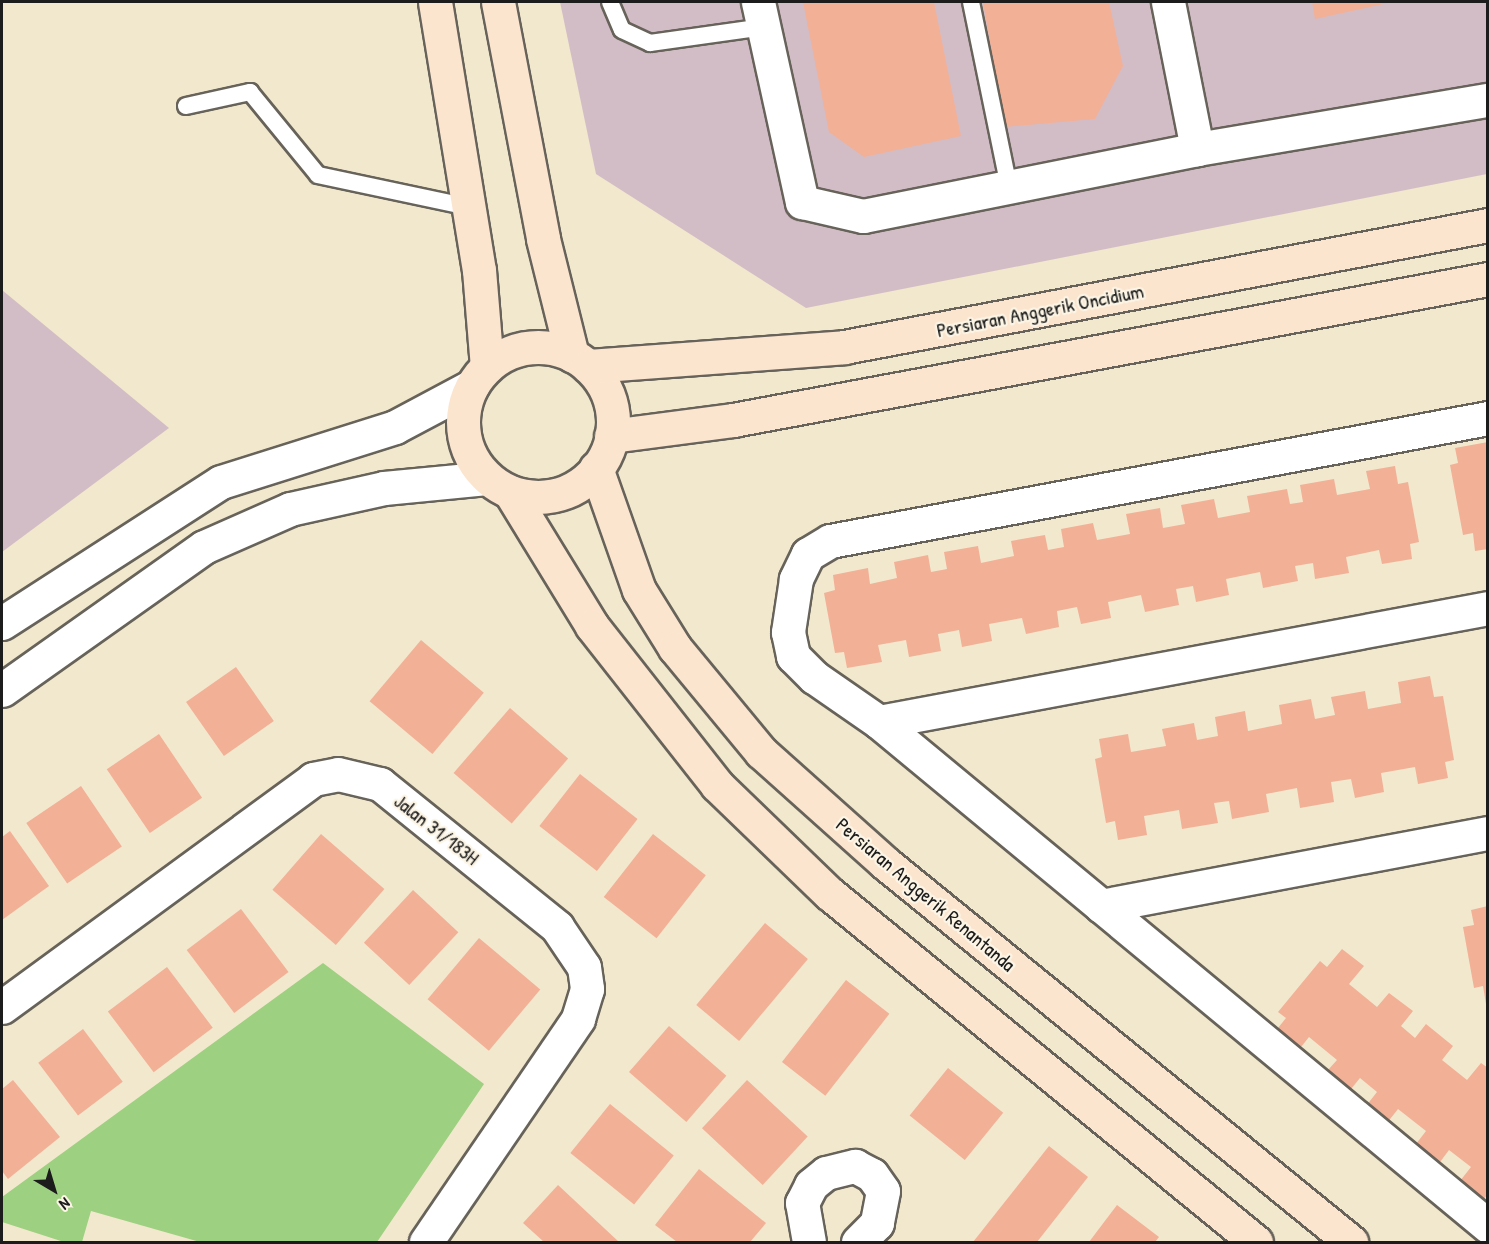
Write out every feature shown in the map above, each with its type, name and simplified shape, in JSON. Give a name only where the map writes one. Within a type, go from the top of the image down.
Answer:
[{"type":"main road","points":[[435,2],[469,207],[480,376],[464,435],[592,626],[717,785],[830,894],[1256,1242]]},
{"type":"main road","points":[[498,2],[543,239],[580,361],[609,398],[611,436],[596,468],[557,494],[498,485]]},
{"type":"main road","name":"Persiaran Anggerik Oncidium","points":[[580,361],[844,347],[1488,225]]},
{"type":"main road","points":[[611,436],[733,420],[1488,279]]},
{"type":"main road","points":[[480,376],[519,350],[537,347],[580,361]]},
{"type":"main road","name":"Persiaran Anggerik Renantanda","points":[[596,468],[639,590],[675,648],[761,753],[885,863],[1351,1242]]},
{"type":"street","points":[[1167,2],[1197,149]]},
{"type":"street","points":[[761,14],[802,202],[863,216],[1197,149],[1488,100]]},
{"type":"street","points":[[2,623],[221,482],[395,427],[480,376]]},
{"type":"street","points":[[1488,418],[830,541],[808,554],[796,579],[788,632],[793,656],[813,677],[879,722],[1488,1226]]},
{"type":"street","points":[[2,690],[204,547],[290,509],[384,488],[498,485]]},
{"type":"street","points":[[879,722],[1488,608]]},
{"type":"street","name":"Jalan 31/183H","points":[[2,1007],[313,779],[338,774],[380,784],[557,927],[585,967],[587,989],[578,1019],[426,1242]]},
{"type":"street","points":[[1101,906],[1488,833]]},
{"type":"street","points":[[809,1242],[802,1227],[802,1203],[811,1185],[826,1173],[855,1166],[872,1175],[883,1191],[877,1223],[858,1242]]},
{"type":"lane","points":[[610,2],[622,30],[650,43],[761,14]]},
{"type":"lane","points":[[971,2],[1008,187]]},
{"type":"lane","points":[[186,106],[250,92],[318,175],[469,207]]},
{"type":"shaded area","points":[[560,2],[1487,2],[1487,174],[806,308],[596,174]]},
{"type":"shaded area","points":[[2,290],[169,428],[2,552]]},
{"type":"green space","points":[[323,963],[484,1084],[377,1242],[200,1242],[91,1211],[82,1242],[64,1242],[2,1222],[2,1197]]},
{"type":"building","points":[[803,2],[934,2],[961,136],[864,157],[829,132]]},
{"type":"building","points":[[983,2],[1109,2],[1123,66],[1095,119],[1005,127]]},
{"type":"building","points":[[1312,2],[1393,2],[1315,19]]},
{"type":"building","points":[[1488,442],[1488,549],[1475,551],[1473,533],[1463,535],[1450,465],[1458,463],[1455,448]]},
{"type":"building","points":[[1395,466],[1398,484],[1408,482],[1419,542],[1410,544],[1412,559],[1382,564],[1379,550],[1346,557],[1349,573],[1315,579],[1313,563],[1295,566],[1298,581],[1263,588],[1260,572],[1226,579],[1229,595],[1196,602],[1193,586],[1176,589],[1179,605],[1145,612],[1141,595],[1108,602],[1111,618],[1081,624],[1077,607],[1057,611],[1059,627],[1026,634],[1022,618],[989,624],[992,641],[962,647],[959,630],[938,634],[941,651],[909,657],[906,640],[878,645],[882,662],[847,668],[844,652],[835,653],[824,593],[835,590],[833,575],[868,568],[870,584],[897,578],[894,562],[928,555],[931,572],[947,569],[944,552],[978,546],[981,563],[1014,556],[1011,541],[1045,535],[1048,550],[1064,547],[1061,529],[1093,523],[1097,540],[1130,534],[1126,514],[1160,508],[1163,528],[1185,524],[1181,505],[1214,499],[1218,518],[1250,512],[1247,496],[1287,489],[1290,504],[1303,502],[1300,485],[1334,479],[1337,495],[1370,489],[1366,471]]},
{"type":"building","points":[[421,640],[484,693],[432,754],[370,701]]},
{"type":"building","points":[[236,667],[274,721],[224,756],[186,702]]},
{"type":"building","points":[[1430,676],[1434,697],[1443,696],[1454,760],[1445,762],[1448,778],[1418,784],[1415,767],[1381,773],[1384,792],[1355,798],[1351,779],[1331,782],[1334,802],[1300,808],[1297,788],[1266,794],[1269,812],[1232,819],[1229,801],[1214,803],[1218,823],[1182,829],[1179,810],[1144,816],[1147,835],[1118,840],[1115,821],[1106,823],[1095,759],[1102,757],[1099,739],[1128,734],[1131,752],[1166,746],[1162,729],[1194,723],[1197,740],[1218,736],[1215,717],[1245,711],[1248,731],[1282,724],[1279,705],[1311,699],[1315,719],[1335,715],[1331,697],[1365,691],[1368,709],[1401,703],[1398,682]]},
{"type":"building","points":[[510,708],[568,759],[512,823],[454,773]]},
{"type":"building","points":[[159,734],[202,798],[150,833],[107,769]]},
{"type":"building","points":[[580,774],[638,819],[597,871],[539,826]]},
{"type":"building","points":[[81,786],[122,847],[67,883],[26,823]]},
{"type":"building","points":[[10,831],[49,886],[2,920],[2,837]]},
{"type":"building","points":[[321,834],[384,889],[336,945],[272,890]]},
{"type":"building","points":[[653,834],[706,875],[657,938],[604,897]]},
{"type":"building","points":[[413,890],[458,932],[409,985],[364,943]]},
{"type":"building","points":[[1488,906],[1488,1004],[1486,1004],[1483,986],[1474,988],[1463,927],[1474,925],[1471,910]]},
{"type":"building","points":[[241,909],[289,972],[234,1013],[187,950]]},
{"type":"building","points":[[765,923],[808,959],[739,1041],[696,1005]]},
{"type":"building","points":[[479,938],[540,989],[489,1051],[428,999]]},
{"type":"building","points":[[1342,949],[1364,966],[1349,984],[1377,1007],[1389,993],[1413,1011],[1401,1026],[1415,1038],[1426,1024],[1453,1046],[1442,1060],[1467,1080],[1481,1063],[1488,1068],[1488,1194],[1483,1200],[1460,1181],[1471,1167],[1449,1150],[1440,1162],[1416,1144],[1426,1131],[1398,1109],[1387,1123],[1366,1106],[1377,1092],[1360,1078],[1351,1089],[1328,1070],[1337,1060],[1309,1037],[1301,1047],[1278,1028],[1286,1018],[1278,1012],[1320,961],[1327,967]]},
{"type":"building","points":[[167,967],[213,1028],[154,1072],[108,1012]]},
{"type":"building","points":[[846,980],[889,1014],[825,1096],[782,1062]]},
{"type":"building","points":[[669,1026],[726,1076],[686,1122],[629,1072]]},
{"type":"building","points":[[83,1029],[123,1082],[78,1115],[38,1063]]},
{"type":"building","points":[[948,1068],[1003,1113],[965,1160],[910,1115]]},
{"type":"building","points":[[13,1080],[60,1137],[8,1179],[2,1171],[2,1089]]},
{"type":"building","points":[[747,1080],[808,1137],[763,1185],[702,1128]]},
{"type":"building","points":[[610,1104],[674,1156],[634,1205],[570,1153]]},
{"type":"building","points":[[1049,1146],[1088,1177],[1037,1242],[973,1242]]},
{"type":"building","points":[[699,1169],[766,1223],[750,1242],[677,1242],[655,1225]]},
{"type":"building","points":[[558,1185],[619,1242],[544,1242],[523,1223]]},
{"type":"building","points":[[1117,1205],[1159,1237],[1155,1242],[1089,1242]]}]
